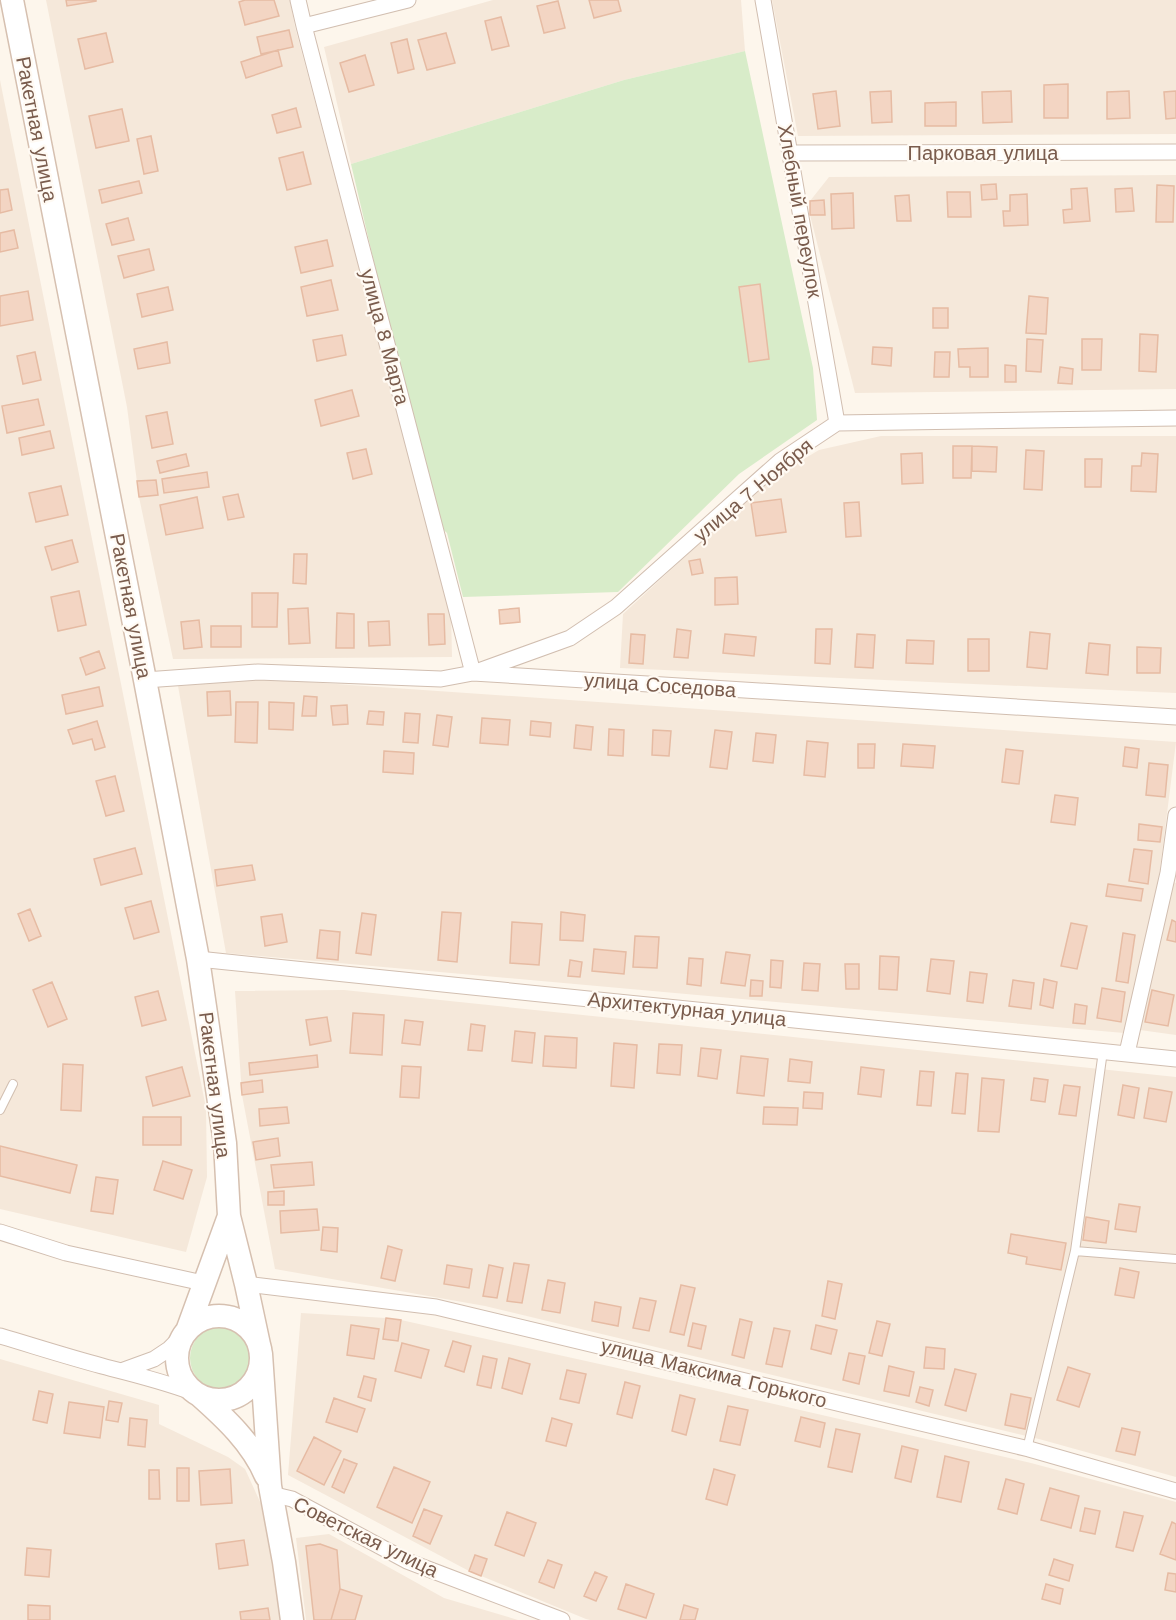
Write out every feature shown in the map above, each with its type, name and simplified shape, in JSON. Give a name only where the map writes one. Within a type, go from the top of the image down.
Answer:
[{"type":"main road","name":"Ракетная улица","points":[[11,10],[145,680],[198,959],[225,1143],[229,1216],[261,1354]]},
{"type":"main road","name":"Ракетная улица","points":[[187,1331],[229,1216]]},
{"type":"main road","points":[[270,1490],[261,1464],[246,1443],[222,1416],[188,1387],[181,1375],[177,1362],[179,1346],[187,1331],[200,1320],[222,1316],[244,1323],[256,1337],[261,1354],[270,1490],[292,1620]]},
{"type":"main road","points":[[199,1395],[212,1400],[232,1398],[249,1388],[259,1372],[261,1354]]},
{"type":"street","name":"улица 8 Марта","points":[[298,0],[473,673]]},
{"type":"street","points":[[304,26],[408,0]]},
{"type":"street","name":"Хлебный переулок","points":[[763,0],[837,423]]},
{"type":"street","name":"Парковая улица","points":[[790,153],[1176,152]]},
{"type":"street","points":[[837,423],[1176,418]]},
{"type":"street","name":"улица 7 Ноября","points":[[473,673],[570,638],[616,607],[780,461],[837,423]]},
{"type":"street","name":"улица Соседова","points":[[145,680],[258,672],[441,680],[473,673],[1176,717]]},
{"type":"street","points":[[1127,1053],[1172,873],[1176,815]]},
{"type":"street","name":"Архитектурная улица","points":[[198,959],[1176,1059]]},
{"type":"street","points":[[0,1232],[66,1253],[203,1283]]},
{"type":"street","name":"улица Максима Горького","points":[[246,1284],[436,1306],[1027,1449],[1176,1491]]},
{"type":"street","points":[[121,1371],[154,1359],[169,1349],[187,1331]]},
{"type":"street","points":[[0,1336],[168,1383],[199,1395]]},
{"type":"street","name":"Советская улица","points":[[270,1490],[292,1499],[407,1562],[562,1620]]},
{"type":"lane","points":[[1027,1449],[1075,1251],[1103,1051]]},
{"type":"lane","points":[[0,1110],[13,1084]]},
{"type":"lane","points":[[1075,1251],[1176,1259]]},
{"type":"shaded area","points":[[46,0],[290,0],[295,27],[451,612],[452,657],[173,659],[139,497],[127,407]]},
{"type":"shaded area","points":[[493,0],[741,0],[745,51],[624,80],[351,164],[324,47]]},
{"type":"shaded area","points":[[772,0],[1176,0],[1176,134],[798,136]]},
{"type":"shaded area","points":[[0,80],[206,1108],[207,1177],[186,1252],[0,1209]]},
{"type":"shaded area","points":[[1176,175],[1176,389],[855,393],[810,215],[810,201],[829,177]]},
{"type":"shaded area","points":[[881,436],[1176,436],[1176,693],[620,668],[623,614],[767,481],[819,450]]},
{"type":"shaded area","points":[[264,679],[1176,742],[1159,877],[1124,1033],[226,953],[178,686]]},
{"type":"shaded area","points":[[1173,882],[1176,883],[1176,1035],[1140,1030]]},
{"type":"shaded area","points":[[344,990],[1176,1077],[1176,1477],[1039,1439],[485,1306],[275,1269],[242,1095],[235,991]]},
{"type":"shaded area","points":[[301,1313],[401,1320],[1031,1463],[1176,1502],[1176,1620],[586,1619],[469,1571],[288,1475]]},
{"type":"shaded area","points":[[0,1359],[159,1405],[159,1424],[228,1457],[245,1469],[261,1504],[282,1620],[0,1620]]},
{"type":"shaded area","points":[[329,1534],[444,1598],[518,1620],[306,1620],[296,1538]]},
{"type":"green space","points":[[745,51],[813,368],[817,420],[739,474],[618,592],[463,597],[447,533],[435,522],[351,164],[624,80]]},
{"type":"green space","points":[[222,1326],[234,1328],[245,1335],[252,1346],[254,1358],[252,1370],[245,1381],[234,1388],[222,1390],[210,1388],[199,1381],[192,1370],[190,1358],[192,1346],[199,1335],[210,1328]]},
{"type":"building","points":[[66,0],[96,0],[96,1],[67,6]]},
{"type":"building","points":[[274,0],[279,16],[245,25],[239,2]]},
{"type":"building","points":[[589,0],[618,0],[621,11],[594,18]]},
{"type":"building","points":[[558,1],[565,28],[544,33],[537,6]]},
{"type":"building","points":[[501,17],[509,46],[492,50],[485,21]]},
{"type":"building","points":[[289,30],[293,47],[261,54],[257,37]]},
{"type":"building","points":[[106,33],[113,62],[85,69],[78,39]]},
{"type":"building","points":[[446,33],[455,63],[427,70],[418,40]]},
{"type":"building","points":[[407,39],[414,69],[398,73],[391,43]]},
{"type":"building","points":[[278,50],[282,66],[246,78],[241,62]]},
{"type":"building","points":[[365,55],[374,85],[349,92],[340,63]]},
{"type":"building","points":[[1068,84],[1068,118],[1044,118],[1044,85]]},
{"type":"building","points":[[836,91],[840,126],[818,129],[813,94]]},
{"type":"building","points":[[891,91],[892,122],[872,123],[870,92]]},
{"type":"building","points":[[1011,91],[1012,122],[983,123],[982,92]]},
{"type":"building","points":[[1129,91],[1130,118],[1107,119],[1107,92]]},
{"type":"building","points":[[1176,91],[1176,118],[1166,119],[1164,92]]},
{"type":"building","points":[[956,102],[956,126],[925,126],[925,103]]},
{"type":"building","points":[[296,108],[301,127],[277,133],[272,115]]},
{"type":"building","points":[[122,109],[129,141],[96,148],[89,116]]},
{"type":"building","points":[[151,136],[158,171],[144,174],[137,139]]},
{"type":"building","points":[[303,152],[311,184],[287,190],[279,158]]},
{"type":"building","points":[[139,181],[142,193],[102,203],[99,190]]},
{"type":"building","points":[[996,184],[997,199],[982,200],[981,185]]},
{"type":"building","points":[[1157,185],[1174,186],[1173,222],[1156,222]]},
{"type":"building","points":[[1087,188],[1090,221],[1064,223],[1063,210],[1072,209],[1071,189]]},
{"type":"building","points":[[1132,188],[1134,211],[1116,212],[1115,189]]},
{"type":"building","points":[[8,189],[12,210],[0,213],[0,190]]},
{"type":"building","points":[[947,192],[970,192],[971,217],[948,217]]},
{"type":"building","points":[[853,193],[854,228],[832,229],[831,194]]},
{"type":"building","points":[[1027,194],[1028,225],[1004,226],[1003,211],[1010,211],[1010,195]]},
{"type":"building","points":[[909,195],[911,221],[897,221],[895,196]]},
{"type":"building","points":[[824,200],[825,215],[810,215],[810,201]]},
{"type":"building","points":[[128,218],[134,240],[112,245],[106,224]]},
{"type":"building","points":[[14,230],[18,248],[0,252],[0,233]]},
{"type":"building","points":[[327,240],[333,266],[301,273],[295,247]]},
{"type":"building","points":[[149,249],[154,270],[124,278],[118,256]]},
{"type":"building","points":[[331,280],[338,310],[307,316],[301,287]]},
{"type":"building","points":[[760,284],[769,359],[749,362],[739,287]]},
{"type":"building","points":[[168,287],[173,310],[142,317],[137,294]]},
{"type":"building","points":[[28,291],[33,320],[0,326],[0,296]]},
{"type":"building","points":[[1029,296],[1048,298],[1046,334],[1026,333]]},
{"type":"building","points":[[933,308],[948,308],[948,328],[933,328]]},
{"type":"building","points":[[1140,334],[1158,335],[1156,372],[1139,371]]},
{"type":"building","points":[[342,335],[346,355],[317,361],[313,340]]},
{"type":"building","points":[[1027,339],[1043,340],[1041,372],[1026,371]]},
{"type":"building","points":[[1082,339],[1102,339],[1101,370],[1082,370]]},
{"type":"building","points":[[167,342],[170,363],[138,369],[134,349]]},
{"type":"building","points":[[873,347],[892,348],[891,366],[872,364]]},
{"type":"building","points":[[988,348],[988,377],[970,377],[970,367],[959,367],[958,349]]},
{"type":"building","points":[[35,352],[41,380],[23,384],[17,356]]},
{"type":"building","points":[[935,352],[950,352],[949,377],[934,377]]},
{"type":"building","points":[[1005,365],[1016,366],[1016,382],[1005,382]]},
{"type":"building","points":[[1060,367],[1073,369],[1072,384],[1058,383]]},
{"type":"building","points":[[352,390],[359,416],[321,426],[315,400]]},
{"type":"building","points":[[38,399],[44,425],[7,433],[2,406]]},
{"type":"building","points":[[167,412],[173,444],[152,448],[146,416]]},
{"type":"building","points":[[50,431],[54,448],[22,455],[19,438]]},
{"type":"building","points":[[953,446],[972,446],[971,478],[953,478]]},
{"type":"building","points":[[972,446],[997,447],[996,472],[972,471]]},
{"type":"building","points":[[366,449],[372,474],[353,479],[347,453]]},
{"type":"building","points":[[1026,450],[1044,451],[1042,490],[1024,489]]},
{"type":"building","points":[[922,453],[923,483],[902,484],[901,454]]},
{"type":"building","points":[[1142,453],[1158,454],[1156,492],[1131,491],[1132,466],[1141,466]]},
{"type":"building","points":[[186,454],[189,466],[160,473],[157,461]]},
{"type":"building","points":[[1085,459],[1102,459],[1101,487],[1085,487]]},
{"type":"building","points":[[207,472],[209,487],[164,493],[162,479]]},
{"type":"building","points":[[156,480],[158,495],[139,497],[137,481]]},
{"type":"building","points":[[61,486],[68,515],[36,522],[29,493]]},
{"type":"building","points":[[238,494],[244,517],[228,520],[223,497]]},
{"type":"building","points":[[197,497],[203,528],[166,535],[160,505]]},
{"type":"building","points":[[781,499],[786,532],[756,536],[751,503]]},
{"type":"building","points":[[859,502],[861,536],[846,537],[844,503]]},
{"type":"building","points":[[72,540],[78,562],[52,570],[45,547]]},
{"type":"building","points":[[294,554],[307,554],[306,584],[293,583]]},
{"type":"building","points":[[700,559],[703,573],[692,575],[689,561]]},
{"type":"building","points":[[737,577],[738,604],[715,605],[715,578]]},
{"type":"building","points":[[79,591],[86,625],[58,631],[51,597]]},
{"type":"building","points":[[252,593],[278,593],[277,627],[252,627]]},
{"type":"building","points":[[308,608],[310,643],[289,644],[288,609]]},
{"type":"building","points":[[519,608],[520,622],[500,624],[499,610]]},
{"type":"building","points":[[337,613],[354,614],[354,648],[336,648]]},
{"type":"building","points":[[428,614],[444,614],[445,644],[429,645]]},
{"type":"building","points":[[199,620],[202,647],[184,649],[181,622]]},
{"type":"building","points":[[389,621],[390,645],[369,646],[368,622]]},
{"type":"building","points":[[211,626],[241,626],[241,647],[211,647]]},
{"type":"building","points":[[677,629],[691,631],[688,658],[674,657]]},
{"type":"building","points":[[816,629],[832,629],[830,664],[815,663]]},
{"type":"building","points":[[1030,632],[1050,634],[1047,669],[1027,667]]},
{"type":"building","points":[[631,634],[645,635],[643,664],[629,663]]},
{"type":"building","points":[[725,634],[756,637],[754,656],[723,653]]},
{"type":"building","points":[[857,634],[875,635],[873,668],[855,667]]},
{"type":"building","points":[[968,639],[989,639],[989,671],[968,671]]},
{"type":"building","points":[[907,640],[934,641],[933,664],[906,663]]},
{"type":"building","points":[[1089,643],[1110,645],[1108,675],[1086,673]]},
{"type":"building","points":[[1137,647],[1161,648],[1160,673],[1137,673]]},
{"type":"building","points":[[99,651],[105,668],[86,675],[80,658]]},
{"type":"building","points":[[99,687],[103,706],[66,714],[62,695]]},
{"type":"building","points":[[230,691],[231,715],[208,716],[207,692]]},
{"type":"building","points":[[304,696],[317,697],[316,716],[302,716]]},
{"type":"building","points":[[236,702],[258,702],[257,743],[235,742]]},
{"type":"building","points":[[269,702],[294,703],[293,730],[269,729]]},
{"type":"building","points":[[347,705],[348,724],[333,725],[331,706]]},
{"type":"building","points":[[369,711],[384,712],[383,725],[367,724]]},
{"type":"building","points":[[405,713],[420,714],[418,743],[403,742]]},
{"type":"building","points":[[437,715],[452,717],[448,747],[433,745]]},
{"type":"building","points":[[482,718],[510,720],[508,745],[480,743]]},
{"type":"building","points":[[97,721],[105,747],[95,750],[92,739],[73,744],[68,730]]},
{"type":"building","points":[[531,721],[551,723],[550,737],[530,735]]},
{"type":"building","points":[[576,725],[593,727],[591,750],[574,748]]},
{"type":"building","points":[[609,729],[624,730],[623,756],[608,755]]},
{"type":"building","points":[[653,730],[671,731],[669,756],[652,755]]},
{"type":"building","points":[[715,730],[732,732],[727,769],[710,767]]},
{"type":"building","points":[[756,733],[776,735],[773,763],[753,761]]},
{"type":"building","points":[[807,741],[828,743],[825,777],[804,775]]},
{"type":"building","points":[[858,744],[875,744],[874,768],[858,768]]},
{"type":"building","points":[[903,744],[935,746],[933,768],[901,766]]},
{"type":"building","points":[[1125,747],[1139,749],[1137,768],[1123,766]]},
{"type":"building","points":[[1006,749],[1023,751],[1019,784],[1002,782]]},
{"type":"building","points":[[384,751],[414,753],[413,774],[383,772]]},
{"type":"building","points":[[1149,763],[1168,765],[1165,797],[1146,795]]},
{"type":"building","points":[[115,776],[124,811],[106,816],[96,781]]},
{"type":"building","points":[[1055,795],[1078,798],[1075,825],[1051,822]]},
{"type":"building","points":[[1139,824],[1162,827],[1160,842],[1138,840]]},
{"type":"building","points":[[135,848],[142,874],[101,885],[94,859]]},
{"type":"building","points":[[1134,849],[1152,851],[1148,884],[1129,881]]},
{"type":"building","points":[[252,865],[255,880],[217,886],[215,870]]},
{"type":"building","points":[[1108,884],[1143,889],[1141,901],[1106,896]]},
{"type":"building","points":[[151,901],[159,932],[134,939],[125,908]]},
{"type":"building","points":[[30,909],[41,936],[29,941],[18,914]]},
{"type":"building","points":[[442,912],[461,913],[457,962],[438,960]]},
{"type":"building","points":[[561,912],[585,915],[583,941],[560,940]]},
{"type":"building","points":[[362,913],[376,915],[371,955],[356,953]]},
{"type":"building","points":[[282,914],[287,942],[265,946],[261,917]]},
{"type":"building","points":[[1172,920],[1176,922],[1176,942],[1167,940]]},
{"type":"building","points":[[512,922],[542,924],[539,965],[510,963]]},
{"type":"building","points":[[1071,923],[1087,926],[1077,969],[1061,966]]},
{"type":"building","points":[[320,930],[340,932],[338,960],[317,958]]},
{"type":"building","points":[[1123,933],[1135,935],[1128,983],[1116,981]]},
{"type":"building","points":[[635,936],[659,937],[657,968],[633,967]]},
{"type":"building","points":[[594,949],[626,952],[624,974],[592,971]]},
{"type":"building","points":[[726,952],[750,955],[745,986],[721,983]]},
{"type":"building","points":[[880,956],[899,957],[897,990],[879,989]]},
{"type":"building","points":[[689,958],[703,959],[701,986],[687,984]]},
{"type":"building","points":[[931,959],[954,961],[950,994],[927,991]]},
{"type":"building","points":[[570,960],[582,962],[580,977],[568,976]]},
{"type":"building","points":[[771,960],[783,961],[781,988],[770,987]]},
{"type":"building","points":[[804,963],[820,964],[818,991],[802,990]]},
{"type":"building","points":[[845,964],[859,964],[859,989],[846,989]]},
{"type":"building","points":[[970,972],[987,974],[983,1003],[967,1001]]},
{"type":"building","points":[[1044,979],[1057,982],[1053,1008],[1040,1005]]},
{"type":"building","points":[[751,980],[763,981],[762,996],[750,996]]},
{"type":"building","points":[[1013,980],[1034,983],[1031,1009],[1009,1006]]},
{"type":"building","points":[[52,982],[67,1019],[48,1027],[33,990]]},
{"type":"building","points":[[1102,988],[1125,992],[1121,1022],[1097,1018]]},
{"type":"building","points":[[1152,990],[1174,995],[1168,1026],[1145,1022]]},
{"type":"building","points":[[158,991],[166,1020],[142,1026],[135,997]]},
{"type":"building","points":[[1075,1004],[1087,1006],[1085,1024],[1073,1023]]},
{"type":"building","points":[[353,1013],[384,1015],[382,1055],[350,1053]]},
{"type":"building","points":[[327,1017],[331,1041],[310,1045],[306,1020]]},
{"type":"building","points":[[405,1020],[423,1022],[420,1045],[402,1043]]},
{"type":"building","points":[[471,1024],[485,1026],[482,1051],[468,1050]]},
{"type":"building","points":[[515,1031],[535,1033],[532,1063],[512,1061]]},
{"type":"building","points":[[545,1036],[577,1038],[576,1068],[543,1066]]},
{"type":"building","points":[[614,1043],[637,1045],[634,1088],[611,1086]]},
{"type":"building","points":[[659,1044],[682,1045],[680,1075],[657,1073]]},
{"type":"building","points":[[701,1048],[721,1050],[717,1079],[698,1076]]},
{"type":"building","points":[[317,1055],[318,1067],[250,1075],[249,1063]]},
{"type":"building","points":[[741,1056],[768,1059],[764,1096],[737,1093]]},
{"type":"building","points":[[790,1059],[812,1062],[810,1083],[788,1081]]},
{"type":"building","points":[[63,1064],[83,1065],[81,1111],[61,1110]]},
{"type":"building","points":[[402,1066],[421,1067],[419,1098],[400,1097]]},
{"type":"building","points":[[182,1067],[190,1096],[153,1106],[146,1077]]},
{"type":"building","points":[[861,1067],[884,1070],[881,1097],[858,1094]]},
{"type":"building","points":[[920,1071],[934,1072],[931,1106],[917,1105]]},
{"type":"building","points":[[956,1073],[968,1074],[965,1114],[952,1113]]},
{"type":"building","points":[[982,1078],[1004,1080],[999,1132],[978,1131]]},
{"type":"building","points":[[1034,1078],[1048,1080],[1045,1102],[1031,1100]]},
{"type":"building","points":[[262,1080],[263,1092],[242,1095],[241,1083]]},
{"type":"building","points":[[1064,1085],[1080,1087],[1076,1116],[1059,1114]]},
{"type":"building","points":[[1123,1085],[1139,1088],[1134,1118],[1118,1115]]},
{"type":"building","points":[[1149,1088],[1172,1092],[1166,1122],[1144,1118]]},
{"type":"building","points":[[804,1092],[823,1093],[822,1109],[803,1108]]},
{"type":"building","points":[[287,1107],[289,1123],[260,1126],[259,1109]]},
{"type":"building","points":[[764,1107],[798,1108],[797,1125],[763,1124]]},
{"type":"building","points":[[143,1117],[181,1117],[181,1145],[143,1145]]},
{"type":"building","points":[[278,1138],[280,1156],[256,1160],[253,1142]]},
{"type":"building","points":[[0,1146],[77,1165],[70,1193],[0,1176]]},
{"type":"building","points":[[163,1161],[192,1170],[183,1199],[154,1190]]},
{"type":"building","points":[[312,1162],[314,1185],[274,1188],[271,1165]]},
{"type":"building","points":[[96,1177],[118,1180],[113,1214],[91,1211]]},
{"type":"building","points":[[284,1191],[284,1205],[268,1205],[268,1192]]},
{"type":"building","points":[[1119,1204],[1140,1207],[1136,1232],[1115,1229]]},
{"type":"building","points":[[317,1209],[319,1230],[281,1233],[280,1211]]},
{"type":"building","points":[[1086,1217],[1109,1221],[1106,1243],[1083,1240]]},
{"type":"building","points":[[323,1227],[338,1228],[337,1252],[321,1250]]},
{"type":"building","points":[[1011,1234],[1066,1243],[1061,1270],[1026,1264],[1027,1257],[1008,1253]]},
{"type":"building","points":[[388,1246],[402,1250],[395,1281],[381,1278]]},
{"type":"building","points":[[514,1263],[529,1265],[522,1303],[507,1301]]},
{"type":"building","points":[[447,1265],[472,1269],[469,1288],[444,1284]]},
{"type":"building","points":[[489,1265],[503,1268],[497,1298],[483,1296]]},
{"type":"building","points":[[1120,1268],[1139,1272],[1134,1298],[1115,1295]]},
{"type":"building","points":[[548,1280],[565,1283],[560,1313],[542,1310]]},
{"type":"building","points":[[828,1281],[842,1284],[835,1319],[822,1316]]},
{"type":"building","points":[[681,1285],[695,1288],[684,1335],[670,1332]]},
{"type":"building","points":[[640,1298],[656,1301],[649,1331],[633,1328]]},
{"type":"building","points":[[595,1302],[621,1307],[618,1326],[592,1321]]},
{"type":"building","points":[[386,1318],[401,1320],[398,1341],[383,1339]]},
{"type":"building","points":[[740,1319],[752,1322],[744,1358],[732,1355]]},
{"type":"building","points":[[877,1321],[890,1324],[882,1356],[869,1353]]},
{"type":"building","points":[[693,1323],[706,1326],[701,1349],[688,1346]]},
{"type":"building","points":[[351,1325],[379,1329],[374,1359],[347,1355]]},
{"type":"building","points":[[816,1325],[837,1330],[831,1354],[811,1349]]},
{"type":"building","points":[[774,1328],[790,1331],[782,1367],[766,1364]]},
{"type":"building","points":[[453,1341],[471,1346],[464,1372],[445,1366]]},
{"type":"building","points":[[402,1343],[429,1350],[421,1378],[395,1371]]},
{"type":"building","points":[[926,1347],[945,1349],[944,1369],[924,1368]]},
{"type":"building","points":[[849,1353],[865,1356],[859,1384],[843,1380]]},
{"type":"building","points":[[483,1356],[497,1359],[491,1388],[477,1385]]},
{"type":"building","points":[[509,1358],[530,1364],[522,1394],[502,1388]]},
{"type":"building","points":[[889,1366],[914,1372],[909,1396],[884,1391]]},
{"type":"building","points":[[1068,1367],[1090,1374],[1079,1407],[1057,1400]]},
{"type":"building","points":[[955,1369],[976,1374],[966,1411],[945,1405]]},
{"type":"building","points":[[567,1370],[586,1374],[579,1403],[560,1399]]},
{"type":"building","points":[[364,1376],[376,1379],[371,1401],[358,1397]]},
{"type":"building","points":[[625,1382],[640,1386],[632,1418],[617,1414]]},
{"type":"building","points":[[920,1387],[933,1390],[929,1406],[916,1402]]},
{"type":"building","points":[[39,1391],[53,1394],[47,1423],[33,1420]]},
{"type":"building","points":[[1011,1394],[1031,1398],[1025,1429],[1005,1425]]},
{"type":"building","points":[[680,1395],[695,1399],[686,1435],[672,1431]]},
{"type":"building","points":[[334,1398],[365,1409],[357,1432],[326,1422]]},
{"type":"building","points":[[109,1401],[122,1403],[118,1422],[106,1420]]},
{"type":"building","points":[[69,1402],[104,1407],[100,1438],[64,1433]]},
{"type":"building","points":[[728,1406],[748,1410],[740,1445],[720,1441]]},
{"type":"building","points":[[801,1417],[825,1423],[820,1447],[795,1441]]},
{"type":"building","points":[[130,1418],[147,1420],[145,1447],[128,1445]]},
{"type":"building","points":[[552,1418],[572,1424],[566,1446],[546,1441]]},
{"type":"building","points":[[1122,1428],[1140,1432],[1135,1455],[1116,1451]]},
{"type":"building","points":[[836,1429],[860,1434],[852,1472],[828,1467]]},
{"type":"building","points":[[314,1437],[341,1451],[324,1485],[297,1471]]},
{"type":"building","points":[[902,1446],[918,1450],[911,1482],[895,1478]]},
{"type":"building","points":[[945,1456],[969,1462],[961,1502],[937,1497]]},
{"type":"building","points":[[344,1459],[357,1464],[344,1493],[332,1487]]},
{"type":"building","points":[[394,1467],[430,1482],[412,1523],[377,1507]]},
{"type":"building","points":[[177,1468],[189,1468],[189,1501],[177,1501]]},
{"type":"building","points":[[230,1469],[232,1503],[201,1505],[199,1471]]},
{"type":"building","points":[[714,1469],[735,1475],[727,1505],[706,1499]]},
{"type":"building","points":[[149,1470],[159,1470],[160,1499],[149,1499]]},
{"type":"building","points":[[1006,1479],[1024,1484],[1017,1514],[998,1509]]},
{"type":"building","points":[[1050,1488],[1079,1496],[1071,1528],[1041,1520]]},
{"type":"building","points":[[1085,1508],[1100,1511],[1095,1534],[1080,1531]]},
{"type":"building","points":[[424,1509],[442,1516],[430,1544],[413,1536]]},
{"type":"building","points":[[507,1512],[536,1523],[524,1556],[495,1545]]},
{"type":"building","points":[[1124,1512],[1143,1516],[1133,1551],[1116,1547]]},
{"type":"building","points":[[1172,1522],[1176,1524],[1176,1560],[1160,1554]]},
{"type":"building","points":[[244,1540],[248,1565],[219,1569],[216,1544]]},
{"type":"building","points":[[320,1544],[337,1550],[340,1589],[331,1620],[314,1620],[306,1546]]},
{"type":"building","points":[[27,1548],[51,1550],[49,1577],[25,1575]]},
{"type":"building","points":[[475,1555],[487,1559],[481,1576],[469,1571]]},
{"type":"building","points":[[1054,1559],[1073,1565],[1069,1581],[1049,1575]]},
{"type":"building","points":[[548,1560],[562,1565],[554,1588],[539,1582]]},
{"type":"building","points":[[595,1572],[607,1577],[596,1601],[584,1596]]},
{"type":"building","points":[[1168,1573],[1176,1574],[1176,1592],[1165,1590]]},
{"type":"building","points":[[626,1584],[654,1594],[646,1618],[618,1609]]},
{"type":"building","points":[[1046,1584],[1063,1589],[1060,1604],[1042,1599]]},
{"type":"building","points":[[340,1589],[362,1596],[355,1620],[331,1620]]},
{"type":"building","points":[[28,1605],[50,1606],[50,1620],[28,1620]]},
{"type":"building","points":[[684,1605],[698,1609],[695,1620],[680,1620]]},
{"type":"building","points":[[268,1608],[270,1620],[241,1620],[240,1612]]}]
